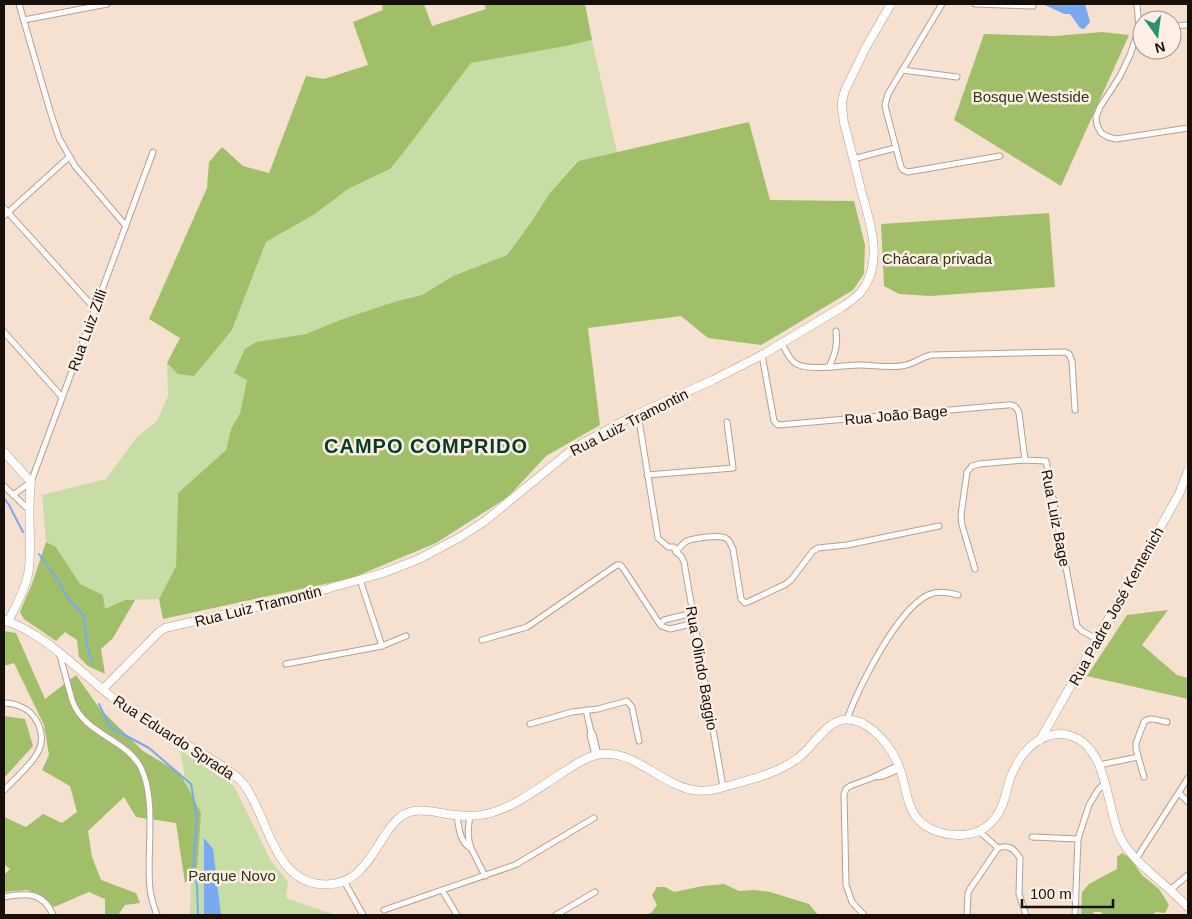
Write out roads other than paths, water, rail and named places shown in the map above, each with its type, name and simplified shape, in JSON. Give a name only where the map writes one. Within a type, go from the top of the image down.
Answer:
[{"type":"main road","name":"Rua Luiz Tramontin","points":[[102,689],[165,628],[289,600],[405,566],[432,553],[495,514],[574,448],[638,414],[714,380],[762,355],[852,300],[860,293],[870,275],[873,264],[873,240],[869,217],[843,116],[842,101],[849,80],[891,4]]},
{"type":"main road","points":[[4,452],[31,482]]},
{"type":"main road","name":"Rua Padre José Kentenich","points":[[1040,740],[1179,494],[1188,471]]},
{"type":"main road","name":"Rua Luiz Zilli","points":[[6,621],[25,585],[29,568],[31,482]]},
{"type":"main road","name":"Rua Eduardo Sprada","points":[[6,621],[36,636],[59,652],[127,709],[224,767],[240,780],[250,795],[276,849],[286,864],[298,875],[311,882],[321,884],[344,881]]},
{"type":"main road","points":[[344,881],[361,870],[390,827],[400,817],[410,812],[422,810],[458,816],[486,814],[505,808],[575,765],[597,755],[614,754],[641,765],[686,788],[708,791],[770,774],[788,765],[804,753],[830,726],[839,720],[847,719],[860,722],[884,742],[895,757],[912,811],[922,823],[946,834],[964,835],[981,831],[988,826],[1002,807],[1016,765],[1028,750],[1040,740],[1063,734],[1076,738],[1087,746],[1096,758],[1105,783],[1117,829],[1128,850],[1188,907]]},
{"type":"street","points":[[19,4],[59,138],[80,173],[126,226]]},
{"type":"street","points":[[24,20],[107,4]]},
{"type":"street","points":[[942,4],[888,94],[885,105],[901,167],[908,172],[1000,156]]},
{"type":"street","points":[[976,4],[1033,6]]},
{"type":"street","points":[[1132,50],[1100,107],[1096,118],[1101,132],[1108,138],[1116,139],[1188,128]]},
{"type":"street","points":[[902,70],[957,78]]},
{"type":"street","points":[[853,159],[896,148]]},
{"type":"street","name":"Rua Luiz Zilli","points":[[31,482],[153,152]]},
{"type":"street","points":[[69,157],[5,212],[95,309]]},
{"type":"street","points":[[829,367],[836,349],[836,331]]},
{"type":"street","points":[[4,332],[62,397]]},
{"type":"street","points":[[782,344],[794,363],[805,366],[829,367],[907,365],[931,355],[1065,352],[1069,354],[1072,361],[1075,410]]},
{"type":"street","name":"Rua João Bage","points":[[762,355],[773,417],[776,423],[781,425],[1007,405],[1016,407]]},
{"type":"street","name":"Rua Luiz Bage","points":[[1016,407],[1019,413],[1024,460],[1046,461],[1076,624],[1097,640]]},
{"type":"street","points":[[638,414],[658,538],[668,547],[674,547],[676,552],[686,542],[692,540],[719,536],[725,537],[733,549],[741,599],[745,603],[786,584],[813,551],[818,548],[847,546],[939,526]]},
{"type":"street","points":[[648,475],[733,468],[727,422]]},
{"type":"street","points":[[975,569],[961,519],[967,472],[976,465],[1024,460]]},
{"type":"street","points":[[13,495],[31,482]]},
{"type":"street","points":[[4,486],[29,510]]},
{"type":"street","name":"Rua Olindo Baggio","points":[[676,552],[684,562],[723,787]]},
{"type":"street","points":[[482,640],[527,627],[617,565],[623,568],[660,624],[670,629],[695,623]]},
{"type":"street","points":[[360,580],[382,646]]},
{"type":"street","points":[[847,719],[856,694],[866,676],[873,671],[877,664],[877,657],[906,615],[920,600],[928,595],[940,592],[958,595]]},
{"type":"street","points":[[660,624],[664,620],[693,613]]},
{"type":"street","points":[[286,664],[382,646],[406,636]]},
{"type":"street","points":[[59,652],[74,707],[86,723],[132,755],[141,769],[148,799],[150,890],[157,915]]},
{"type":"street","points":[[530,724],[572,712],[627,701],[632,707],[639,741]]},
{"type":"street","points":[[4,703],[20,706],[35,718],[41,735],[41,745],[34,759],[4,790]]},
{"type":"street","points":[[586,710],[590,735],[597,755]]},
{"type":"street","points":[[1144,777],[1136,743],[1144,722],[1151,719],[1167,722]]},
{"type":"street","points":[[1099,765],[1138,756]]},
{"type":"street","points":[[864,915],[852,902],[846,885],[844,800],[846,789],[899,767]]},
{"type":"street","points":[[1136,859],[1188,778]]},
{"type":"street","points":[[1075,915],[1078,839],[1089,805],[1098,790],[1105,783]]},
{"type":"street","points":[[1179,793],[1188,802]]},
{"type":"street","points":[[458,816],[461,837],[470,848]]},
{"type":"street","points":[[470,816],[468,832],[470,848],[485,876]]},
{"type":"street","points":[[384,910],[509,868],[594,818]]},
{"type":"street","points":[[981,831],[998,848]]},
{"type":"street","points":[[1032,837],[1078,839]]},
{"type":"street","points":[[967,915],[970,888],[998,848],[1004,846],[1008,846],[1020,858],[1019,894],[1026,915]]},
{"type":"street","points":[[1170,890],[1188,875]]},
{"type":"street","points":[[344,881],[363,915]]},
{"type":"street","points":[[442,890],[457,915]]},
{"type":"street","points":[[556,915],[595,892]]},
{"type":"street","points":[[4,897],[20,894],[34,896],[47,904],[53,915]]},
{"type":"water","points":[[1044,4],[1085,4],[1090,22],[1084,29],[1080,28],[1070,14],[1064,14]]},
{"type":"water","points":[[204,838],[213,849],[221,915],[204,915]]},
{"type":"waterway","points":[[4,498],[23,532]]},
{"type":"waterway","points":[[39,554],[68,598],[84,616],[87,646],[92,662]]},
{"type":"waterway","points":[[99,704],[110,727],[149,748],[191,784],[197,819],[193,867],[197,886],[198,915]]},
{"type":"district","name":"CAMPO COMPRIDO","points":[[426,446]]},
{"type":"park label","name":"Bosque Westside","points":[[1031,96]]},
{"type":"park label","name":"Chácara privada","points":[[937,258]]},
{"type":"park label","name":"Parque Novo","points":[[232,875]]}]
